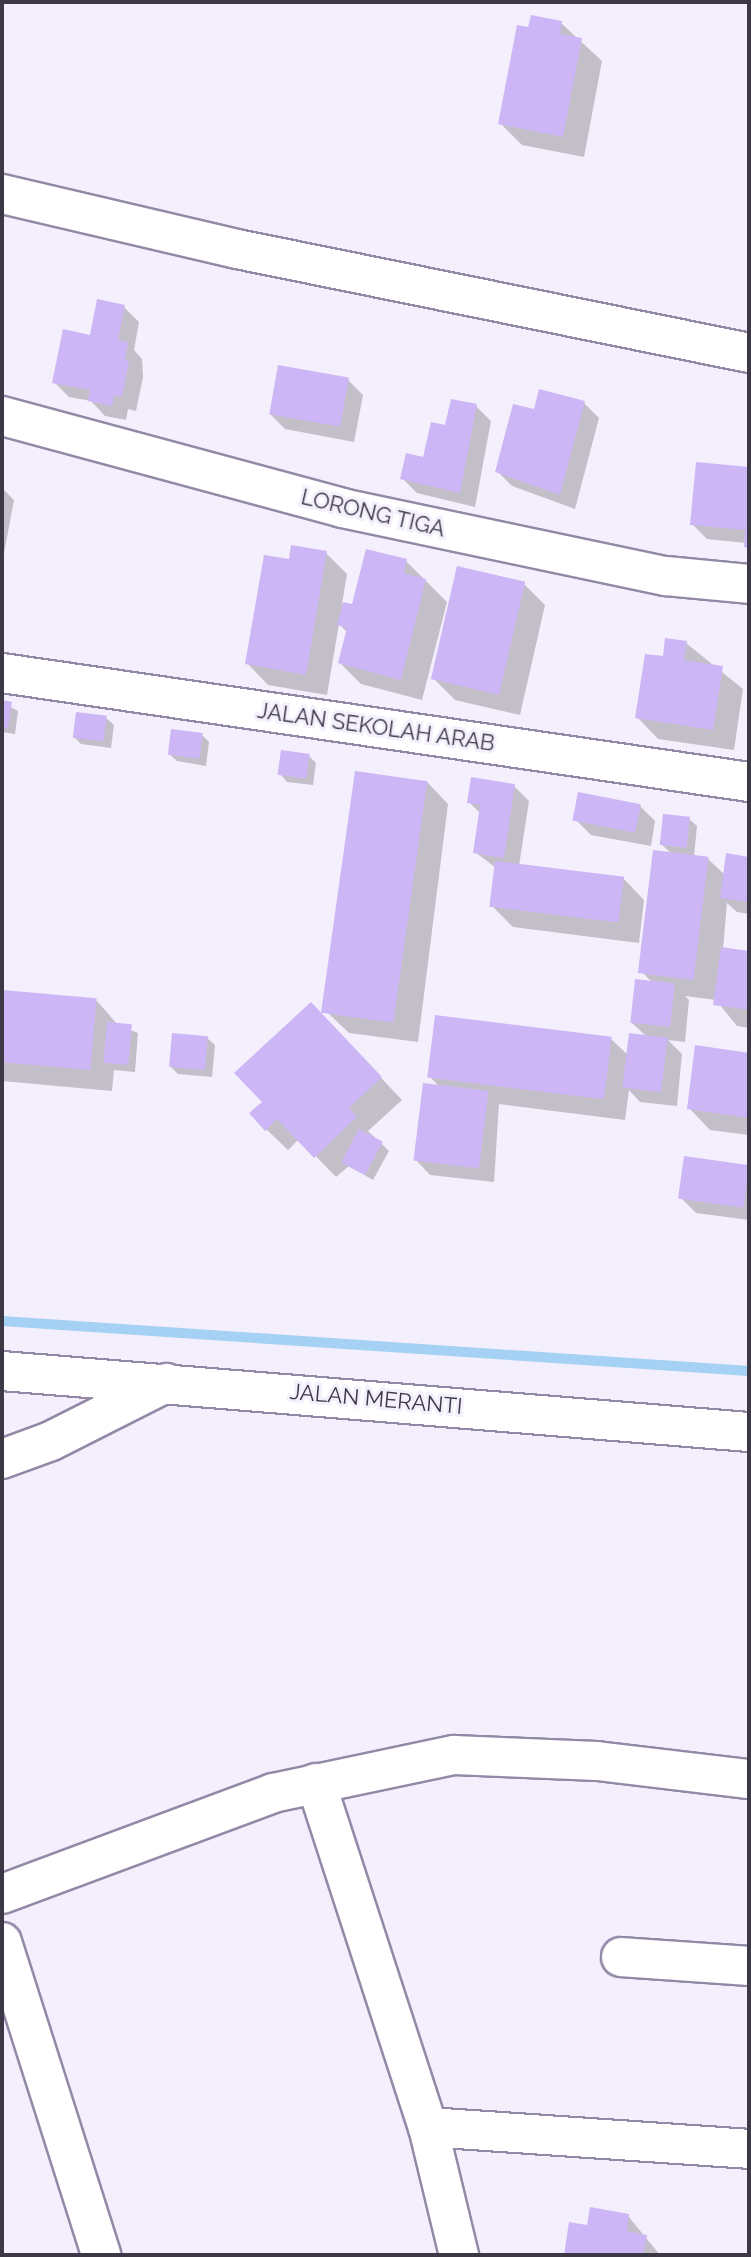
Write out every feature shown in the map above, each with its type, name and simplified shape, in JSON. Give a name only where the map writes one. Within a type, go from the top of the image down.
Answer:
[{"type":"street","points":[[2,194],[237,249],[749,353]]},
{"type":"street","name":"LORONG TIGA","points":[[2,416],[342,508],[666,576],[749,584]]},
{"type":"street","name":"JALAN SEKOLAH ARAB","points":[[2,673],[749,782]]},
{"type":"street","name":"JALAN MERANTI","points":[[2,1371],[169,1381],[749,1432]]},
{"type":"street","points":[[2,1459],[51,1441],[169,1381]]},
{"type":"street","points":[[2,1894],[273,1793],[454,1755],[597,1761],[749,1779]]},
{"type":"street","points":[[316,1783],[428,2127],[459,2255]]},
{"type":"street","points":[[2,1942],[101,2255]]},
{"type":"street","points":[[621,1957],[749,1966]]},
{"type":"street","points":[[428,2127],[749,2149]]},
{"type":"building","points":[[531,15],[562,21],[560,34],[582,38],[563,137],[498,124],[517,25],[528,27]]},
{"type":"building","points":[[97,299],[125,305],[118,340],[128,342],[125,360],[129,361],[122,397],[114,395],[112,406],[88,401],[90,390],[52,383],[63,329],[90,335]]},
{"type":"building","points":[[278,365],[349,378],[340,427],[269,414]]},
{"type":"building","points":[[539,389],[585,401],[560,495],[495,472],[513,404],[534,409]]},
{"type":"building","points":[[451,399],[477,404],[460,493],[400,479],[406,453],[423,457],[431,422],[445,425]]},
{"type":"building","points":[[696,462],[749,467],[749,548],[744,547],[745,530],[690,525]]},
{"type":"building","points":[[291,545],[327,551],[306,675],[245,664],[264,555],[289,559]]},
{"type":"building","points":[[366,549],[407,559],[404,573],[426,579],[401,680],[338,663],[347,628],[337,625],[343,602],[352,604]]},
{"type":"building","points":[[457,566],[525,582],[499,695],[431,679]]},
{"type":"building","points":[[665,638],[687,641],[684,660],[723,666],[713,730],[635,718],[645,654],[663,656]]},
{"type":"building","points":[[2,700],[12,702],[8,728],[2,727]]},
{"type":"building","points":[[76,712],[107,716],[104,742],[73,738]]},
{"type":"building","points":[[171,729],[203,733],[200,759],[168,755]]},
{"type":"building","points":[[281,750],[310,754],[306,779],[278,775]]},
{"type":"building","points":[[355,771],[427,781],[393,1023],[321,1013]]},
{"type":"building","points":[[471,777],[515,784],[504,858],[473,853],[480,805],[467,803]]},
{"type":"building","points":[[578,792],[641,804],[635,833],[572,820]]},
{"type":"building","points":[[663,814],[690,817],[687,848],[660,845]]},
{"type":"building","points":[[653,850],[709,857],[693,980],[638,973]]},
{"type":"building","points":[[726,853],[749,857],[749,902],[720,898]]},
{"type":"building","points":[[495,861],[624,877],[618,923],[489,907]]},
{"type":"building","points":[[721,947],[749,951],[749,1010],[713,1005]]},
{"type":"building","points":[[635,979],[675,983],[670,1027],[630,1023]]},
{"type":"building","points":[[2,990],[97,998],[90,1070],[2,1062]]},
{"type":"building","points":[[311,1002],[382,1077],[349,1108],[357,1117],[314,1158],[277,1119],[265,1131],[249,1113],[262,1102],[234,1073]]},
{"type":"building","points":[[435,1015],[612,1037],[604,1099],[427,1078]]},
{"type":"building","points":[[107,1022],[132,1024],[128,1065],[103,1063]]},
{"type":"building","points":[[172,1033],[208,1036],[205,1070],[169,1067]]},
{"type":"building","points":[[629,1033],[668,1038],[661,1092],[622,1088]]},
{"type":"building","points":[[695,1045],[749,1053],[749,1118],[687,1109]]},
{"type":"building","points":[[423,1083],[489,1091],[479,1168],[413,1160]]},
{"type":"building","points":[[359,1129],[383,1142],[365,1175],[341,1163]]},
{"type":"building","points":[[684,1156],[749,1165],[743,1208],[678,1199]]},
{"type":"building","points":[[590,2207],[629,2214],[627,2231],[647,2235],[643,2255],[564,2255],[569,2222],[587,2225]]},
{"type":"waterway","points":[[2,1321],[749,1371]]}]
